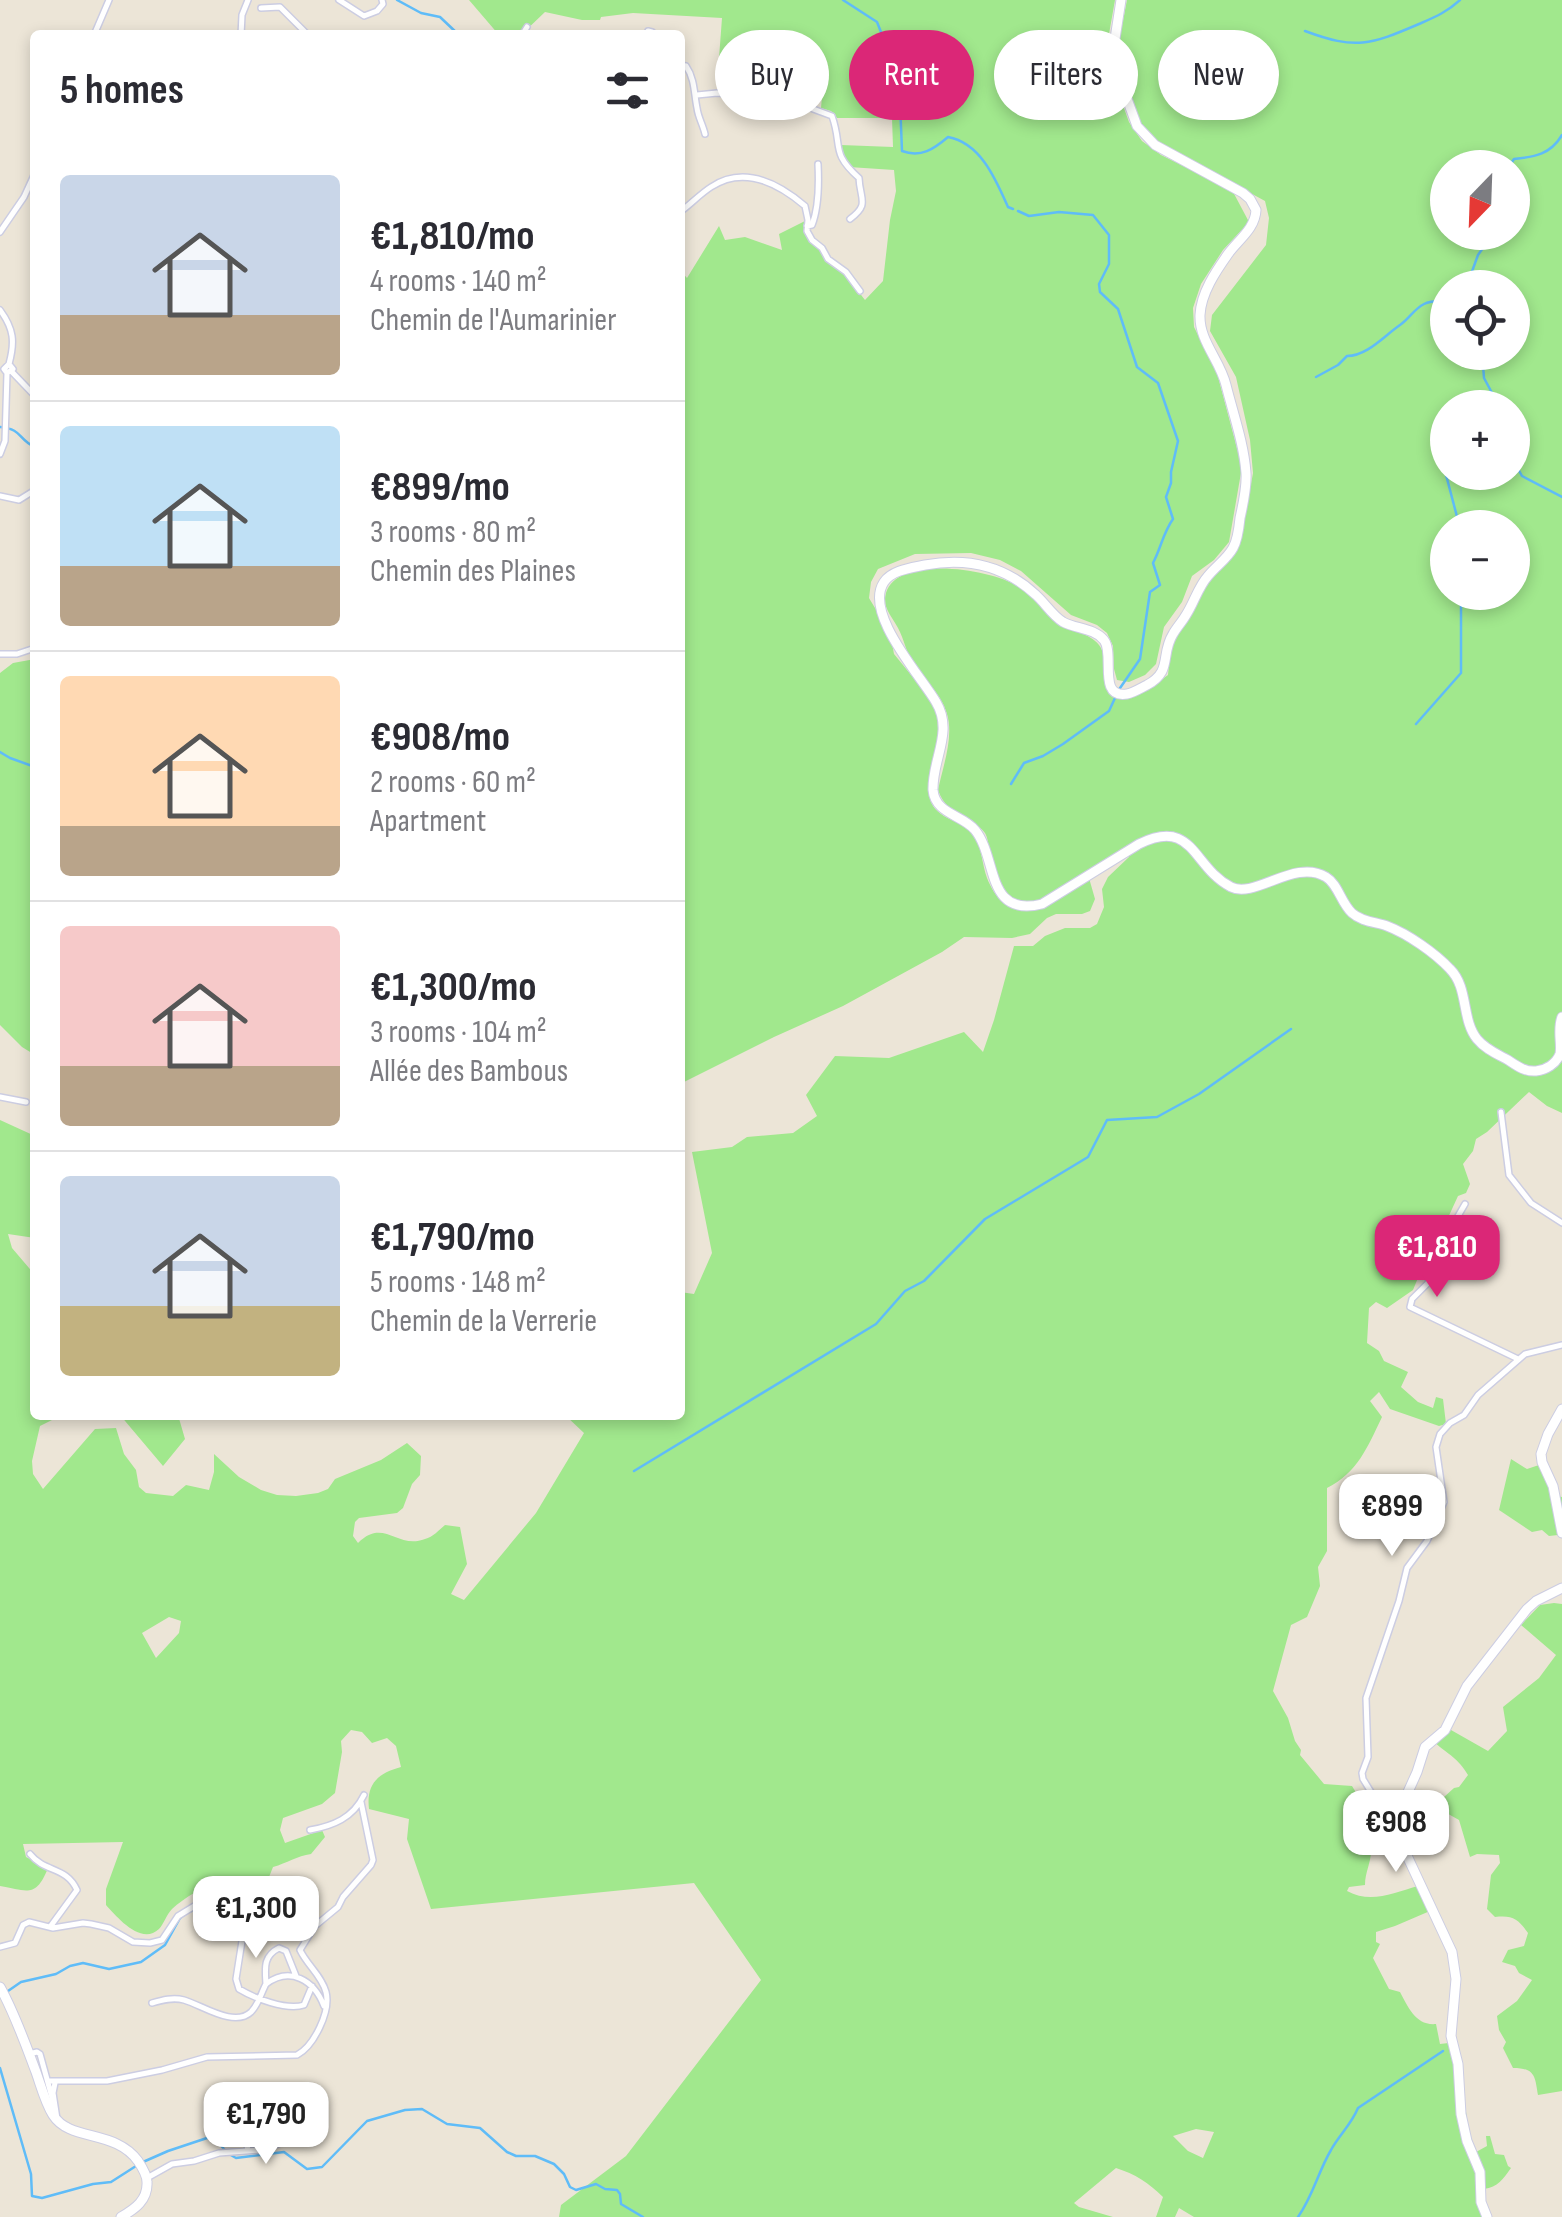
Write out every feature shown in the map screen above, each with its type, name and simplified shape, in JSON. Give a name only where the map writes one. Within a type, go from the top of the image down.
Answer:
[{"type":"street","points":[[98,30],[109,0]]},
{"type":"street","points":[[241,30],[248,0]]},
{"type":"street","points":[[339,0],[364,16],[377,11],[382,0]]},
{"type":"street","points":[[1121,0],[1112,58],[1136,126],[1155,145],[1243,193],[1256,210],[1254,224],[1229,252],[1206,292],[1200,319],[1206,342],[1224,377],[1246,474],[1244,502],[1232,549],[1207,577],[1173,634],[1164,670],[1125,695],[1110,686],[1109,651],[1101,637],[1061,620],[1013,577],[989,566],[956,561],[900,571],[883,583],[879,606],[899,650],[935,700],[943,720],[934,796],[944,810],[975,830],[996,885],[1002,895],[1020,906],[1042,904],[1139,844],[1162,836],[1181,839],[1223,881],[1239,890],[1292,874],[1312,872],[1328,878],[1352,913],[1397,931],[1450,968],[1461,988],[1473,1035],[1522,1069],[1539,1070],[1553,1064],[1561,1052],[1562,1017]]},
{"type":"street","points":[[261,8],[280,7],[303,30]]},
{"type":"street","points":[[685,66],[697,95],[696,107],[704,134]]},
{"type":"street","points":[[697,95],[770,93],[832,116],[840,158],[858,178],[863,205],[850,219]]},
{"type":"street","points":[[808,226],[812,226],[816,208],[818,164]]},
{"type":"street","points":[[685,208],[734,176],[756,177],[780,188],[804,206],[812,240],[860,291]]},
{"type":"street","points":[[0,232],[30,184]]},
{"type":"street","points":[[0,310],[14,343],[0,454]]},
{"type":"street","points":[[9,370],[30,390]]},
{"type":"street","points":[[0,496],[19,500],[30,493]]},
{"type":"street","points":[[0,654],[30,650]]},
{"type":"street","points":[[0,1096],[26,1102]]},
{"type":"street","points":[[1502,1112],[1508,1175],[1531,1203],[1562,1223]]},
{"type":"street","points":[[1465,1204],[1435,1256],[1428,1283],[1412,1299],[1410,1307],[1518,1359]]},
{"type":"street","points":[[1398,1828],[1390,1823],[1363,1779],[1368,1757],[1366,1698],[1407,1568],[1427,1541],[1444,1502],[1436,1447],[1440,1434],[1518,1359],[1528,1352],[1562,1345]]},
{"type":"street","points":[[1562,1409],[1542,1454],[1562,1533]]},
{"type":"street","points":[[1487,2217],[1480,2202],[1480,2172],[1460,2114],[1458,2064],[1451,2036],[1456,1967],[1402,1845],[1399,1812],[1425,1747],[1445,1730],[1467,1686],[1527,1609],[1562,1588]]},
{"type":"street","points":[[52,2082],[122,2079],[207,2057],[297,2054],[314,2042],[327,2001],[326,1989],[300,1950],[309,1933],[338,1907],[373,1860],[363,1799],[348,1817],[326,1828],[310,1830]]},
{"type":"street","points":[[30,1854],[41,1864],[68,1876],[77,1890],[50,1927]]},
{"type":"street","points":[[0,1947],[16,1943],[26,1923],[60,1928],[90,1924],[109,1928],[133,1942],[162,1940],[184,1912],[216,1892],[261,1922],[271,1921]]},
{"type":"street","points":[[254,1923],[242,1941],[236,1980],[239,1989],[260,1999],[299,2008],[304,2006],[312,1986]]},
{"type":"street","points":[[266,1984],[264,1962],[279,1948],[286,1951],[296,1976]]},
{"type":"street","points":[[152,2003],[186,2000],[222,2014],[246,2017],[254,2010],[266,1984],[282,1975],[296,1976],[312,1986],[325,2009]]},
{"type":"street","points":[[0,1987],[58,2121],[71,2130],[109,2139],[125,2148],[140,2164],[147,2178],[142,2201],[121,2217]]},
{"type":"street","points":[[29,2054],[40,2054],[52,2082],[58,2121]]},
{"type":"street","points":[[48,2105],[53,2101],[52,2082]]},
{"type":"street","points":[[242,2115],[248,2151]]},
{"type":"street","points":[[147,2178],[172,2164],[271,2147],[323,2125]]},
{"type":"green space","points":[[469,0],[1115,0],[1110,30],[994,30],[994,120],[1128,120],[1142,141],[1161,155],[1232,190],[1249,222],[1223,250],[1201,284],[1193,308],[1194,327],[1217,373],[1242,467],[1229,542],[1214,560],[1192,576],[1182,602],[1164,627],[1156,664],[1145,675],[1129,682],[1117,680],[1113,646],[1107,633],[1071,615],[1021,571],[1000,560],[971,553],[915,554],[878,569],[871,582],[869,598],[890,633],[894,654],[936,710],[938,736],[929,791],[931,803],[973,834],[987,878],[1008,906],[1034,908],[1089,878],[1095,899],[1090,911],[1056,914],[1030,934],[1012,938],[964,937],[843,1006],[685,1082],[685,276],[687,278],[719,226],[725,240],[745,237],[782,250],[779,234],[805,221],[815,244],[848,276],[865,300],[883,281],[896,191],[894,170],[849,167],[841,145],[893,147],[892,120],[974,120],[974,30],[849,30],[849,118],[837,118],[829,110],[829,30],[721,30],[722,18],[633,13],[582,20],[545,12],[526,30],[495,30]]},
{"type":"green space","points":[[1127,0],[1562,0],[1562,1113],[1529,1092],[1476,1139],[1463,1164],[1470,1184],[1466,1193],[1458,1196],[1427,1271],[1420,1273],[1413,1290],[1387,1308],[1376,1302],[1369,1308],[1367,1343],[1379,1351],[1384,1361],[1408,1372],[1401,1387],[1418,1402],[1433,1408],[1436,1397],[1443,1399],[1446,1424],[1439,1426],[1390,1409],[1379,1392],[1370,1401],[1382,1417],[1354,1467],[1327,1488],[1327,1551],[1318,1567],[1320,1586],[1307,1617],[1291,1625],[1273,1691],[1288,1718],[1300,1755],[1324,1784],[1352,1786],[1364,1809],[1371,1842],[1365,1885],[1349,1887],[1347,1891],[1373,1897],[1418,1886],[1430,1911],[1376,1932],[1376,1942],[1380,1944],[1373,1958],[1389,1989],[1400,1992],[1418,2019],[1436,2024],[1440,2044],[1457,2042],[1468,2125],[1476,2152],[1487,2146],[1486,2136],[1490,2136],[1495,2154],[1504,2155],[1511,2168],[1497,2184],[1484,2189],[1483,2205],[1491,2217],[1194,2217],[1179,2208],[1175,2217],[1156,2217],[1163,2197],[1116,2168],[1074,2203],[1113,2217],[559,2217],[561,2205],[626,2156],[761,1980],[694,1883],[431,1909],[407,1839],[409,1819],[369,1809],[369,1793],[375,1781],[401,1767],[396,1746],[387,1738],[372,1743],[362,1732],[351,1730],[341,1741],[335,1793],[322,1804],[283,1818],[280,1830],[285,1843],[322,1830],[325,1837],[311,1854],[273,1867],[269,1877],[276,1880],[272,1887],[280,1903],[237,1906],[220,1880],[177,1905],[159,1929],[145,1934],[137,1932],[106,1905],[106,1889],[123,1842],[23,1844],[26,1857],[48,1868],[44,1878],[30,1890],[0,1886],[0,1120],[30,1134],[30,1237],[8,1234],[12,1248],[30,1269],[30,1420],[52,1420],[40,1426],[32,1461],[33,1474],[43,1489],[95,1429],[116,1428],[124,1454],[136,1470],[139,1487],[146,1493],[173,1496],[186,1485],[209,1490],[214,1454],[239,1477],[261,1490],[296,1496],[328,1489],[335,1479],[381,1460],[407,1443],[421,1456],[420,1475],[403,1508],[397,1513],[359,1518],[353,1536],[358,1543],[376,1533],[415,1541],[431,1537],[445,1525],[460,1527],[467,1564],[451,1594],[464,1600],[536,1513],[584,1433],[570,1420],[685,1420],[685,1293],[694,1294],[712,1253],[692,1152],[732,1147],[747,1137],[793,1133],[817,1116],[806,1095],[835,1056],[889,1058],[964,1032],[983,1052],[1014,946],[1033,946],[1065,928],[1090,928],[1097,924],[1104,907],[1102,889],[1108,877],[1129,857],[1127,849],[1045,901],[1020,901],[1005,891],[985,833],[948,806],[938,790],[949,742],[947,714],[937,693],[911,659],[886,608],[885,598],[894,581],[926,569],[989,575],[1019,587],[1059,623],[1095,641],[1104,655],[1107,690],[1115,695],[1131,697],[1168,675],[1171,643],[1189,619],[1204,587],[1239,546],[1253,473],[1250,440],[1236,377],[1210,331],[1212,315],[1266,245],[1269,218],[1265,201],[1147,133],[1138,118],[1138,30],[1121,30]],"holes":[[[169,1617],[181,1621],[179,1633],[156,1658],[142,1633]],[[1196,2129],[1214,2132],[1203,2158],[1188,2151],[1173,2136]]]},
{"type":"green space","points":[[30,660],[30,1052],[0,1025],[0,673],[13,663]]},
{"type":"green space","points":[[124,1420],[179,1420],[185,1439],[163,1466]]},
{"type":"green space","points":[[1511,1459],[1527,1469],[1539,1465],[1551,1495],[1562,1497],[1562,1538],[1542,1530],[1532,1532],[1499,1510]]},
{"type":"green space","points":[[1562,1604],[1562,2091],[1538,2095],[1533,2074],[1513,2068],[1503,2048],[1506,2042],[1497,2016],[1517,2001],[1532,1980],[1515,1966],[1502,1962],[1508,1950],[1524,1946],[1528,1933],[1515,1919],[1495,1917],[1487,1909],[1491,1875],[1500,1863],[1499,1855],[1470,1857],[1459,1820],[1434,1806],[1468,1775],[1434,1742],[1451,1730],[1488,1751],[1507,1731],[1503,1707],[1539,1678],[1556,1655],[1521,1625],[1540,1605]]},
{"type":"waterway","points":[[397,0],[421,13],[440,17],[454,30]]},
{"type":"waterway","points":[[843,0],[877,22],[899,77],[902,151],[927,151],[948,137],[960,141],[986,164],[1008,207],[1013,209]]},
{"type":"waterway","points":[[1305,31],[1351,43],[1375,40],[1436,16],[1460,0]]},
{"type":"waterway","points":[[1530,157],[1548,150],[1562,135]]},
{"type":"waterway","points":[[1018,211],[1029,216],[1059,212],[1093,215],[1109,235],[1109,264],[1099,284],[1100,292],[1118,309],[1137,367],[1158,383],[1178,441],[1166,497],[1173,519],[1153,563],[1160,585],[1150,592],[1140,659],[1118,691]]},
{"type":"waterway","points":[[1473,270],[1481,250]]},
{"type":"waterway","points":[[1316,377],[1347,356],[1375,345],[1430,302]]},
{"type":"waterway","points":[[1483,370],[1490,390]]},
{"type":"waterway","points":[[0,427],[17,432],[30,444]]},
{"type":"waterway","points":[[1530,480],[1562,497]]},
{"type":"waterway","points":[[1450,490],[1455,510]]},
{"type":"waterway","points":[[1416,724],[1461,673],[1461,610]]},
{"type":"waterway","points":[[1011,784],[1024,763],[1063,744],[1109,711],[1115,698]]},
{"type":"waterway","points":[[0,752],[30,765]]},
{"type":"waterway","points":[[634,1471],[876,1324],[905,1291],[924,1281],[985,1219],[1088,1157],[1107,1120],[1157,1117],[1199,1094],[1291,1029]]},
{"type":"waterway","points":[[191,1911],[204,1906]]},
{"type":"waterway","points":[[8,1991],[21,1982],[83,1963],[109,1969],[141,1962],[165,1945],[184,1915]]},
{"type":"waterway","points":[[1298,2217],[1331,2150],[1358,2108],[1443,2051]]},
{"type":"waterway","points":[[0,2068],[31,2174],[32,2196],[42,2198],[111,2182],[136,2166]]},
{"type":"waterway","points":[[229,2154],[236,2158],[284,2152],[307,2169],[322,2167],[367,2121],[422,2109],[447,2124],[480,2128],[516,2156],[535,2156],[554,2164],[576,2190],[596,2184],[617,2190],[621,2204],[643,2217]]},
{"type":"waterway","points":[[143,2162],[213,2136],[224,2149]]}]
